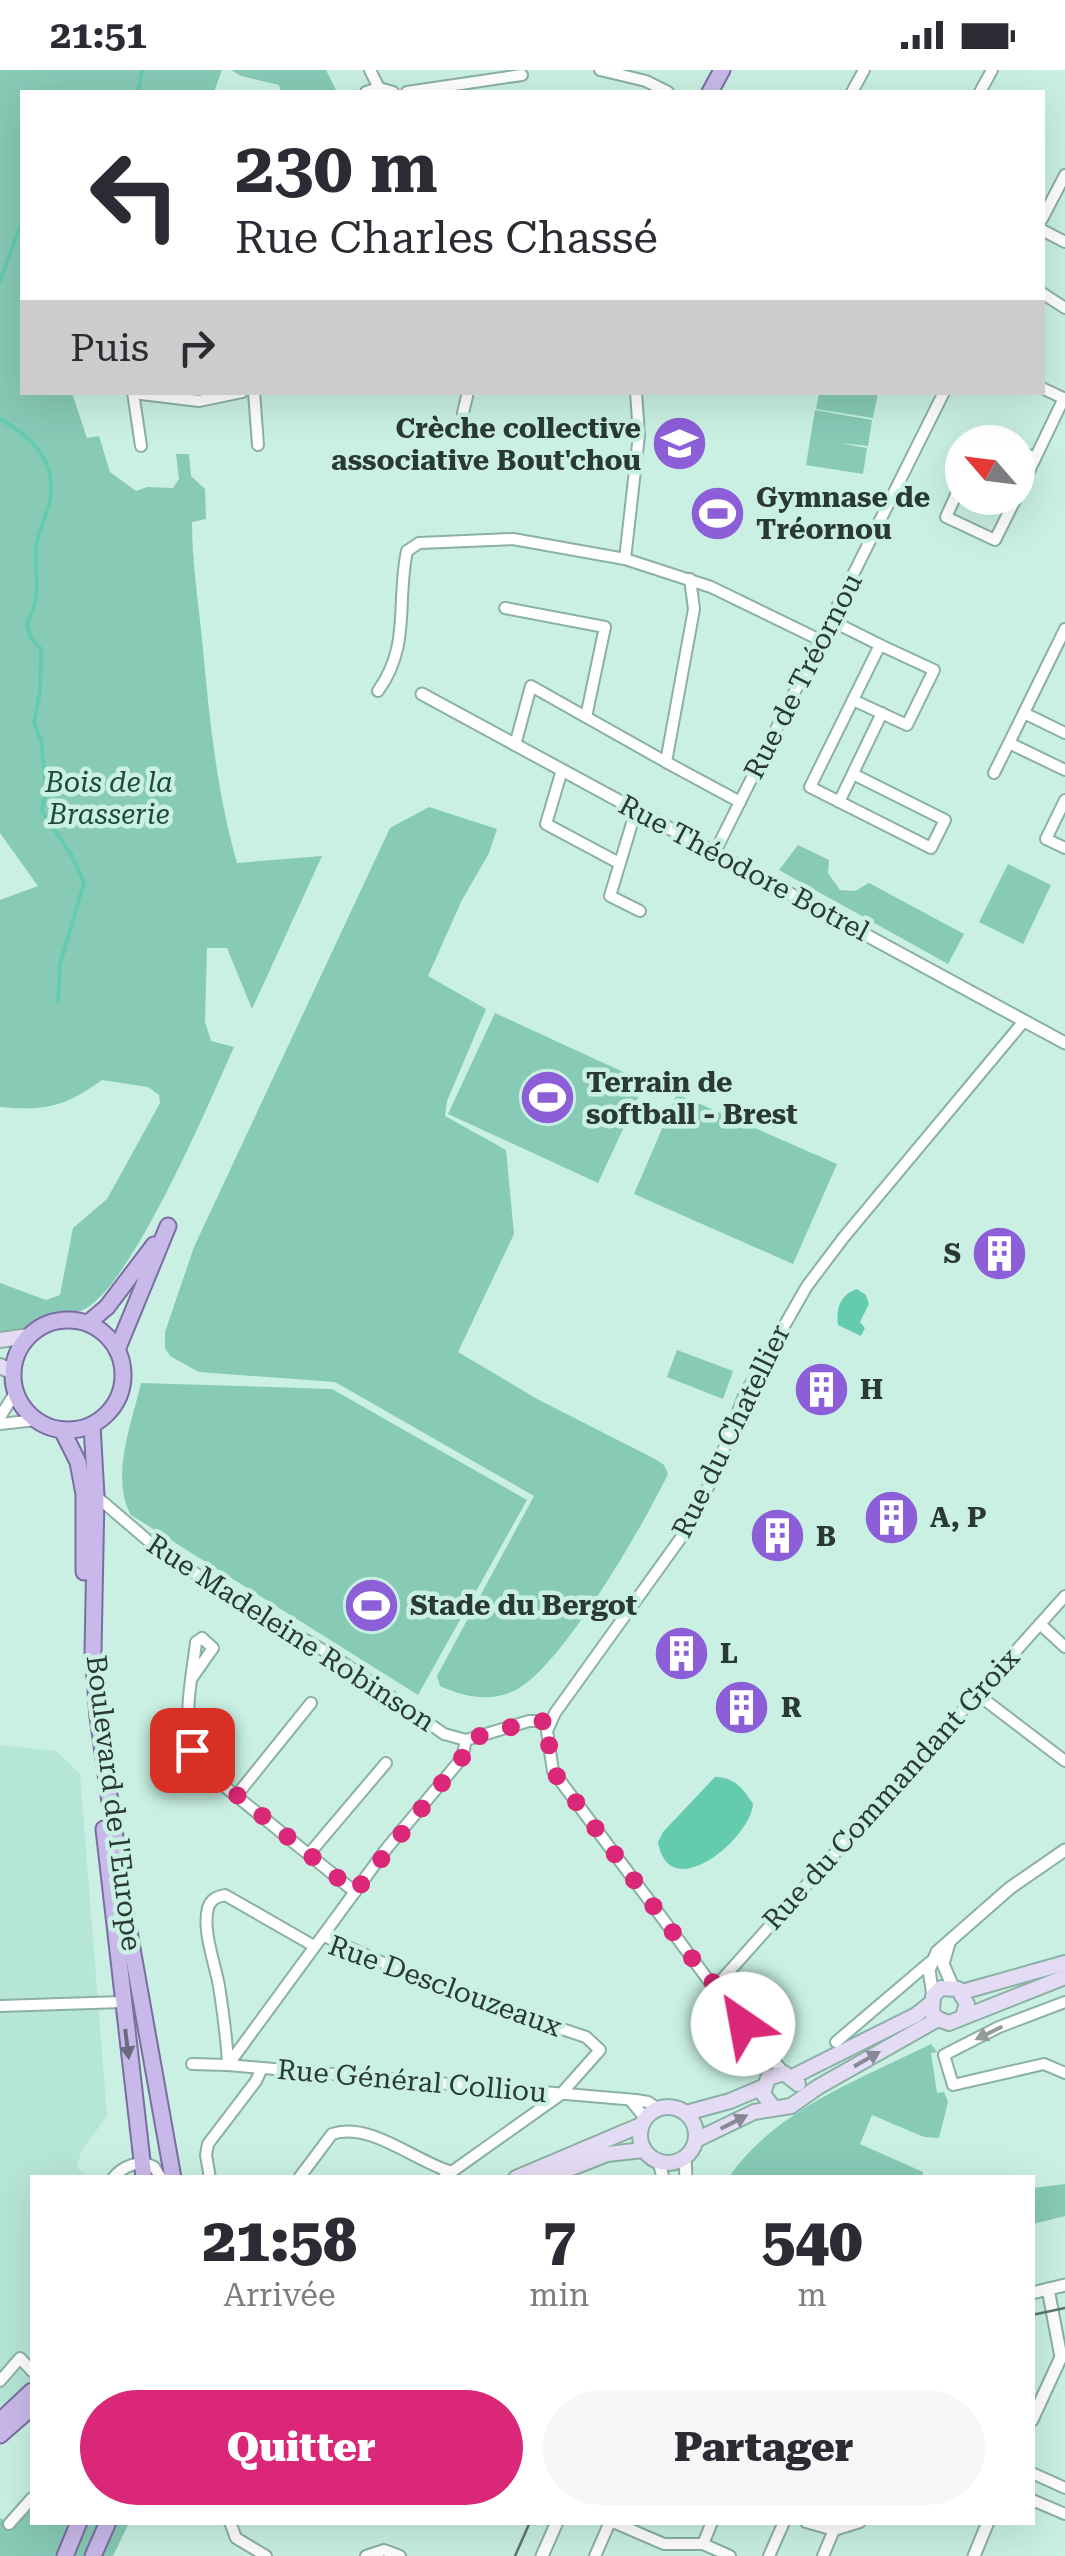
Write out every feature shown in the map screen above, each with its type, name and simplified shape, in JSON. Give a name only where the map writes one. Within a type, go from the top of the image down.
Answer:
[{"type":"main road","points":[[88,1323],[107,1307],[168,1226],[118,1350]]},
{"type":"main road","points":[[56,1320],[88,1323],[118,1350],[122,1384],[116,1401],[92,1425],[62,1430],[36,1420],[26,1411],[6,1369],[29,1336],[56,1320]]},
{"type":"main road","points":[[0,1340],[29,1336]]},
{"type":"main road","name":"Boulevard de l'Europe","points":[[92,1425],[98,1717],[132,1949],[172,2175]]},
{"type":"main road","name":"Boulevard de l'Europe","points":[[62,1430],[78,1462],[84,1494],[84,1659],[142,2171]]},
{"type":"main road","points":[[686,2112],[730,2101],[899,2024],[932,2000],[941,1988],[957,1990],[1065,1963]]},
{"type":"main road","points":[[648,2117],[640,2138],[644,2150],[659,2162],[672,2163],[685,2158],[696,2140],[754,2112],[784,2108],[938,2019],[954,2022],[1065,1977]]},
{"type":"main road","points":[[957,1990],[966,2004],[963,2016]]},
{"type":"main road","points":[[932,2000],[938,2019]]},
{"type":"main road","points":[[788,2075],[798,2084],[797,2100]]},
{"type":"main road","points":[[766,2083],[766,2100],[773,2107]]},
{"type":"main road","points":[[522,2175],[672,2106],[686,2112],[694,2125],[696,2140]]},
{"type":"main road","points":[[554,2175],[608,2154],[644,2150]]},
{"type":"main road","points":[[0,2421],[30,2394]]},
{"type":"main road","points":[[0,2435],[30,2409]]},
{"type":"main road","points":[[65,2556],[78,2525]]},
{"type":"main road","points":[[93,2556],[107,2525]]},
{"type":"street","points":[[370,70],[379,88]]},
{"type":"street","points":[[600,70],[646,81],[664,90]]},
{"type":"street","points":[[636,70],[646,81]]},
{"type":"street","points":[[419,90],[522,73]]},
{"type":"street","points":[[372,90],[386,90]]},
{"type":"street","points":[[1045,213],[1065,175]]},
{"type":"street","points":[[133,395],[140,446]]},
{"type":"street","points":[[150,395],[200,401],[228,395]]},
{"type":"street","points":[[254,395],[258,445]]},
{"type":"street","points":[[463,413],[467,395]]},
{"type":"street","points":[[625,559],[638,436],[636,395]]},
{"type":"street","name":"Rue de Tréornou","points":[[715,852],[943,395]]},
{"type":"street","points":[[1035,458],[1064,399]]},
{"type":"street","points":[[946,515],[995,540],[1008,515]]},
{"type":"street","points":[[378,691],[396,660],[401,642],[404,568],[412,546],[514,539],[625,559],[690,579],[822,641]]},
{"type":"street","points":[[666,762],[694,610],[690,579]]},
{"type":"street","points":[[504,608],[605,627],[586,717]]},
{"type":"street","points":[[832,620],[934,670],[907,726],[853,700]]},
{"type":"street","points":[[994,773],[1060,652],[1065,629]]},
{"type":"street","points":[[852,774],[945,820],[931,848],[810,788],[880,645]]},
{"type":"street","points":[[515,744],[531,686],[740,802]]},
{"type":"street","name":"Rue Théodore Botrel","points":[[422,694],[1065,1043]]},
{"type":"street","points":[[1024,713],[1065,733]]},
{"type":"street","points":[[839,802],[882,714]]},
{"type":"street","points":[[1010,743],[1065,770]]},
{"type":"street","points":[[562,770],[546,824],[619,863]]},
{"type":"street","points":[[1064,806],[1046,838],[1065,848]]},
{"type":"street","points":[[636,810],[610,896],[640,911]]},
{"type":"street","name":"Rue du Chatellier","points":[[550,1721],[688,1528],[754,1376],[819,1269],[1024,1021]]},
{"type":"street","points":[[15,1393],[0,1421],[36,1420]]},
{"type":"street","name":"Rue Madeleine Robinson","points":[[96,1496],[120,1518],[226,1594],[335,1657],[444,1734],[466,1740]]},
{"type":"street","name":"Rue Madeleine Robinson","points":[[96,1525],[120,1518]]},
{"type":"street","name":"Rue du Commandant Groix","points":[[718,1984],[1065,1596]]},
{"type":"street","points":[[1040,1624],[1065,1647]]},
{"type":"street","points":[[192,1678],[186,1728],[192,1750],[204,1768],[355,1892]]},
{"type":"street","points":[[977,1694],[1065,1761]]},
{"type":"street","points":[[236,1796],[311,1703]]},
{"type":"street","points":[[324,1936],[462,1758],[466,1740],[529,1722],[550,1721],[547,1731],[553,1771],[709,1981],[718,1984],[723,1998],[763,2051],[788,2075]]},
{"type":"street","points":[[309,1854],[386,1763]]},
{"type":"street","points":[[836,2042],[1010,1888],[1065,1850]]},
{"type":"street","points":[[228,2065],[209,1936],[210,1903],[225,1895],[314,1946]]},
{"type":"street","name":"Rue Desclouzeaux","points":[[228,2065],[324,1936],[436,1988],[586,2037],[600,2050],[560,2095]]},
{"type":"street","points":[[949,1943],[944,1964],[957,1990]]},
{"type":"street","points":[[930,1962],[932,2000]]},
{"type":"street","points":[[0,2006],[122,2002]]},
{"type":"street","points":[[1064,2070],[1044,2064],[953,2085],[944,2055],[999,2027],[1065,2002]]},
{"type":"street","points":[[763,2051],[766,2083]]},
{"type":"street","name":"Rue Général Colliou","points":[[192,2064],[648,2102],[648,2117]]},
{"type":"street","points":[[209,2175],[208,2144],[262,2068]]},
{"type":"street","points":[[301,2175],[332,2134],[338,2132],[369,2135],[446,2174],[560,2095]]},
{"type":"street","points":[[685,2158],[686,2175]]},
{"type":"street","points":[[659,2162],[662,2175]]},
{"type":"street","points":[[116,2175],[122,2168],[142,2171]]},
{"type":"street","points":[[1035,2292],[1065,2286]]},
{"type":"street","points":[[1035,2413],[1061,2356],[1048,2289]]},
{"type":"street","points":[[0,2381],[20,2358],[30,2369]]},
{"type":"street","points":[[1035,2474],[1065,2488]]},
{"type":"street","points":[[9,2524],[30,2500]]},
{"type":"street","points":[[1035,2501],[1065,2514]]},
{"type":"street","points":[[231,2525],[236,2538],[266,2556]]},
{"type":"street","points":[[542,2556],[556,2525]]},
{"type":"street","points":[[595,2556],[610,2525]]},
{"type":"street","points":[[618,2525],[664,2544],[703,2544],[730,2556]]},
{"type":"street","points":[[703,2544],[711,2525]]},
{"type":"street","points":[[770,2556],[783,2525]]},
{"type":"street","points":[[816,2525],[834,2530],[850,2525]]},
{"type":"street","points":[[974,2556],[987,2525]]},
{"type":"street","points":[[823,2556],[834,2530]]},
{"type":"street","points":[[660,2556],[664,2544]]},
{"type":"street","points":[[366,2556],[384,2550],[400,2556]]},
{"type":"shaded area","points":[[857,1289],[866,1295],[869,1304],[860,1322],[865,1328],[861,1336],[838,1325],[840,1303]]},
{"type":"shaded area","points":[[0,1745],[56,1751],[80,1774],[107,2116],[81,2151],[77,2168],[86,2175],[30,2175],[30,2382],[3,2407]]},
{"type":"shaded area","points":[[715,1777],[733,1781],[746,1793],[753,1804],[749,1818],[725,1848],[709,1860],[692,1868],[677,1868],[665,1860],[658,1842]]},
{"type":"green space","name":"Bois de la Brasserie","points":[[0,70],[222,70],[215,90],[20,90],[20,395],[73,395],[87,438],[99,436],[110,472],[136,491],[147,487],[173,488],[179,479],[176,454],[189,454],[191,476],[205,489],[206,519],[192,522],[194,566],[214,752],[237,863],[322,856],[252,1009],[227,948],[207,948],[205,1022],[211,1041],[234,1047],[167,1192],[122,1270],[100,1297],[80,1311],[56,1312],[9,1332],[0,1331],[0,1283],[46,1300],[60,1295],[73,1228],[107,1199],[160,1103],[159,1095],[148,1087],[102,1080],[54,1105],[0,1107],[0,900],[38,886],[0,833]]},
{"type":"green space","points":[[231,70],[326,70],[336,90],[280,90],[279,85]]},
{"type":"green space","points":[[819,395],[878,395],[873,418],[816,409]]},
{"type":"green space","points":[[815,410],[872,420],[868,446],[840,443],[867,448],[863,474],[806,465]]},
{"type":"green space","points":[[429,807],[497,829],[428,976],[486,1009],[447,1101],[445,1116],[506,1150],[514,1234],[458,1352],[539,1400],[655,1459],[668,1474],[600,1593],[555,1655],[514,1691],[486,1697],[440,1686],[437,1676],[534,1496],[335,1382],[199,1372],[170,1356],[165,1348],[165,1332],[194,1247],[390,828]]},
{"type":"green space","points":[[798,845],[829,860],[828,873],[840,890],[855,891],[869,883],[964,934],[948,964],[779,870]]},
{"type":"green space","points":[[1008,864],[1051,885],[1023,944],[979,922]]},
{"type":"green space","name":"Terrain de softball - Brest","points":[[495,1013],[645,1082],[598,1183],[448,1114]]},
{"type":"green space","points":[[677,1094],[837,1164],[793,1264],[634,1194]]},
{"type":"green space","points":[[677,1350],[733,1371],[723,1399],[667,1377]]},
{"type":"green space","name":"Stade du Bergot","points":[[141,1383],[332,1389],[527,1500],[418,1695],[131,1515],[122,1484],[123,1467]]},
{"type":"green space","points":[[931,2044],[937,2052],[931,2053],[937,2093],[944,2092],[948,2102],[939,2138],[924,2137],[872,2115],[860,2144],[923,2175],[731,2175],[770,2133],[848,2084]]},
{"type":"green space","points":[[1065,2184],[1065,2216],[1035,2224],[1035,2188]]},
{"type":"green space","points":[[30,2492],[30,2525],[128,2525],[113,2556],[0,2556],[0,2518],[5,2521]]},
{"type":"waterway","points":[[138,90],[142,70]]},
{"type":"waterway","points":[[0,281],[20,227]]},
{"type":"waterway","points":[[0,419],[37,448],[51,480],[50,500],[36,547],[36,594],[27,624],[31,638],[41,649],[34,723],[41,741],[46,790],[42,811],[72,856],[84,883],[60,964],[58,1001]]},
{"type":"tram line","points":[[1035,2314],[1065,2308]]},
{"type":"tram line","points":[[515,2556],[529,2525]]},
{"type":"place","name":"Crèche collective associative Bout'chou","points":[[680,444]]},
{"type":"place","name":"Gymnase de Tréornou","points":[[717,513]]},
{"type":"place","name":"Terrain de softball - Brest","points":[[547,1098]]},
{"type":"place","name":"S","points":[[1000,1253]]},
{"type":"place","name":"H","points":[[821,1389]]},
{"type":"place","name":"A, P","points":[[891,1517]]},
{"type":"place","name":"B","points":[[777,1536]]},
{"type":"place","name":"Stade du Bergot","points":[[371,1605]]},
{"type":"place","name":"L","points":[[681,1653]]},
{"type":"place","name":"R","points":[[742,1707]]},
{"type":"route","points":[[192,1750],[204,1768],[236,1796],[355,1892],[386,1848],[462,1758],[466,1740],[529,1722],[550,1721],[547,1731],[553,1771],[709,1981],[718,1984],[723,1998],[743,2024]]}]
